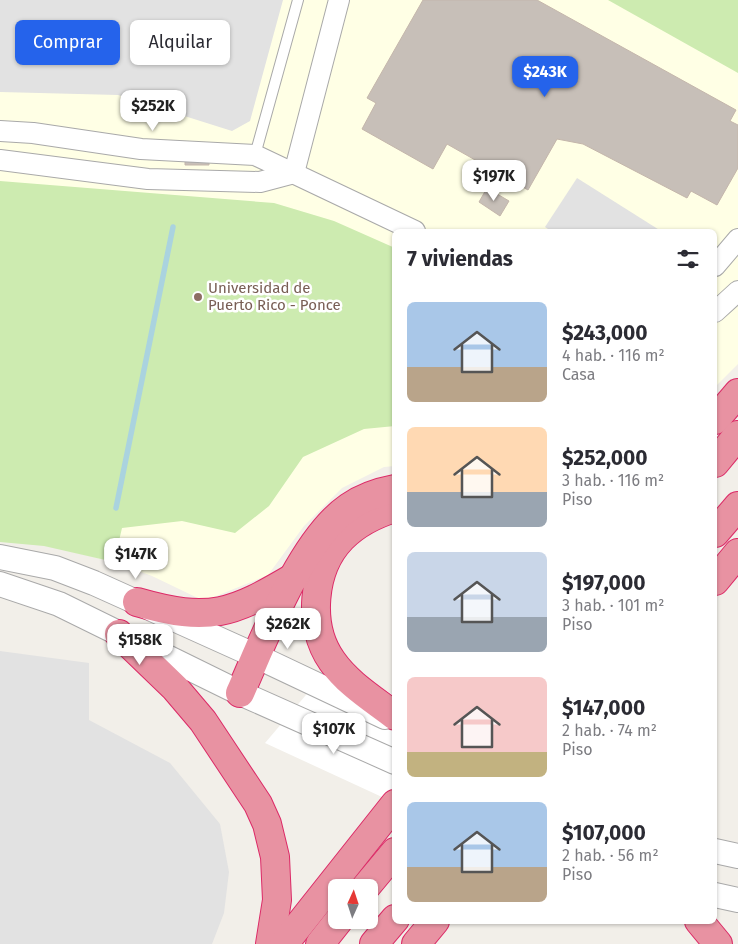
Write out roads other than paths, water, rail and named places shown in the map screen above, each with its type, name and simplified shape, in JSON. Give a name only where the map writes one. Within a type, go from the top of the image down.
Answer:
[{"type":"highway","points":[[717,418],[738,393]]},
{"type":"highway","points":[[717,461],[738,435]]},
{"type":"highway","points":[[240,693],[256,656],[296,576],[316,541],[336,518],[359,501],[392,490]]},
{"type":"highway","points":[[717,531],[738,506]]},
{"type":"highway","points":[[392,509],[377,514],[353,528],[342,538],[326,562],[318,591],[316,620],[318,634],[326,652],[350,682],[392,714]]},
{"type":"highway","points":[[724,573],[738,552]]},
{"type":"highway","points":[[137,602],[172,612],[211,612],[246,604],[296,576]]},
{"type":"highway","points":[[119,634],[175,688],[203,721],[258,804],[267,824],[276,862],[277,900],[270,944]]},
{"type":"highway","points":[[284,944],[392,808]]},
{"type":"highway","points":[[373,879],[392,856]]},
{"type":"highway","points":[[374,944],[392,923]]},
{"type":"highway","points":[[416,944],[433,924]]},
{"type":"highway","points":[[434,944],[450,924]]},
{"type":"highway","points":[[701,924],[718,944]]},
{"type":"highway","points":[[320,944],[332,929]]},
{"type":"street","points":[[294,173],[339,0]]},
{"type":"street","points":[[0,131],[33,133],[140,149],[255,155],[411,229]]},
{"type":"street","points":[[0,160],[148,179],[260,182],[294,173]]},
{"type":"street","points":[[717,264],[738,239]]},
{"type":"street","points":[[0,557],[55,568],[137,602],[392,721]]},
{"type":"street","points":[[0,584],[59,604],[240,693],[392,761]]},
{"type":"street","points":[[717,851],[738,856]]},
{"type":"street","points":[[717,895],[738,900]]},
{"type":"lane","points":[[255,155],[298,0]]},
{"type":"waterway","points":[[116,508],[173,227]]},
{"type":"place","name":"Universidad de Puerto Rico - Ponce","points":[[198,297]]}]
